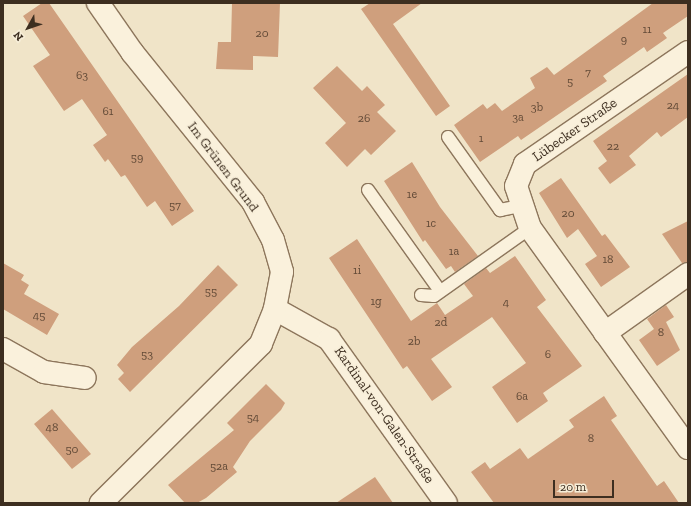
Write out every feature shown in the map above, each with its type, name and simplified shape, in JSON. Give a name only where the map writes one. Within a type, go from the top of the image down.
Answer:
[{"type":"street","name":"Im Grünen Grund","points":[[98,3],[132,52],[253,202],[273,240],[282,272],[275,309],[261,344],[101,503]]},
{"type":"street","name":"Lübecker Straße","points":[[688,52],[526,164],[516,186],[520,206],[530,228],[688,448]]},
{"type":"street","points":[[605,333],[688,274]]},
{"type":"street","name":"Kardinal-von-Galen-Straße","points":[[275,309],[329,339],[446,503]]},
{"type":"street","points":[[3,349],[44,372],[85,378]]},
{"type":"lane","points":[[448,138],[500,210],[520,206]]},
{"type":"lane","points":[[368,190],[440,292]]},
{"type":"lane","points":[[421,295],[434,296],[530,228]]},
{"type":"building","points":[[42,3],[49,3],[194,211],[172,226],[155,201],[147,207],[125,175],[121,177],[108,159],[105,162],[93,145],[107,135],[82,99],[64,111],[33,66],[50,55],[23,16]]},
{"type":"building","points":[[232,3],[280,3],[278,57],[253,56],[253,70],[216,69],[218,42],[231,42]]},
{"type":"building","points":[[370,3],[422,3],[393,24],[450,106],[436,116],[361,9]]},
{"type":"building","points":[[653,3],[688,3],[688,16],[663,33],[667,38],[647,52],[644,47],[603,76],[607,81],[521,140],[518,136],[480,162],[454,125],[483,104],[487,109],[495,103],[502,111],[535,88],[530,78],[547,67],[554,75]]},
{"type":"building","points":[[337,66],[362,91],[367,86],[385,105],[377,112],[396,131],[371,155],[365,149],[347,167],[325,143],[346,123],[313,88]]},
{"type":"building","points":[[688,74],[688,117],[661,137],[657,132],[629,156],[636,165],[610,184],[598,168],[607,161],[593,141]]},
{"type":"building","points":[[412,162],[440,207],[478,256],[455,272],[451,266],[446,269],[425,240],[423,242],[384,181]]},
{"type":"building","points":[[561,178],[602,236],[605,234],[630,267],[601,287],[585,264],[597,256],[578,229],[567,238],[539,193]]},
{"type":"building","points":[[688,221],[688,262],[682,263],[662,234]]},
{"type":"building","points":[[357,239],[411,321],[437,303],[445,315],[473,296],[464,284],[486,268],[490,273],[515,256],[546,300],[537,307],[582,366],[543,393],[548,401],[517,423],[492,387],[526,363],[492,317],[431,359],[452,387],[432,401],[407,366],[403,369],[329,258]]},
{"type":"building","points":[[3,263],[24,275],[21,280],[29,285],[24,294],[59,314],[47,335],[3,309]]},
{"type":"building","points":[[218,265],[238,285],[130,392],[118,379],[124,373],[117,365],[132,347],[179,306]]},
{"type":"building","points":[[666,305],[674,317],[666,322],[680,350],[657,366],[639,340],[654,329],[647,319]]},
{"type":"building","points":[[266,384],[285,403],[281,410],[250,441],[233,467],[237,472],[206,498],[197,503],[185,503],[168,485],[234,430],[227,423]]},
{"type":"building","points":[[604,396],[617,416],[611,420],[657,486],[664,481],[679,503],[494,503],[471,472],[485,462],[490,469],[520,448],[528,459],[574,427],[569,420]]},
{"type":"building","points":[[52,409],[91,454],[72,469],[34,424]]},
{"type":"building","points":[[375,477],[393,503],[336,503]]}]
